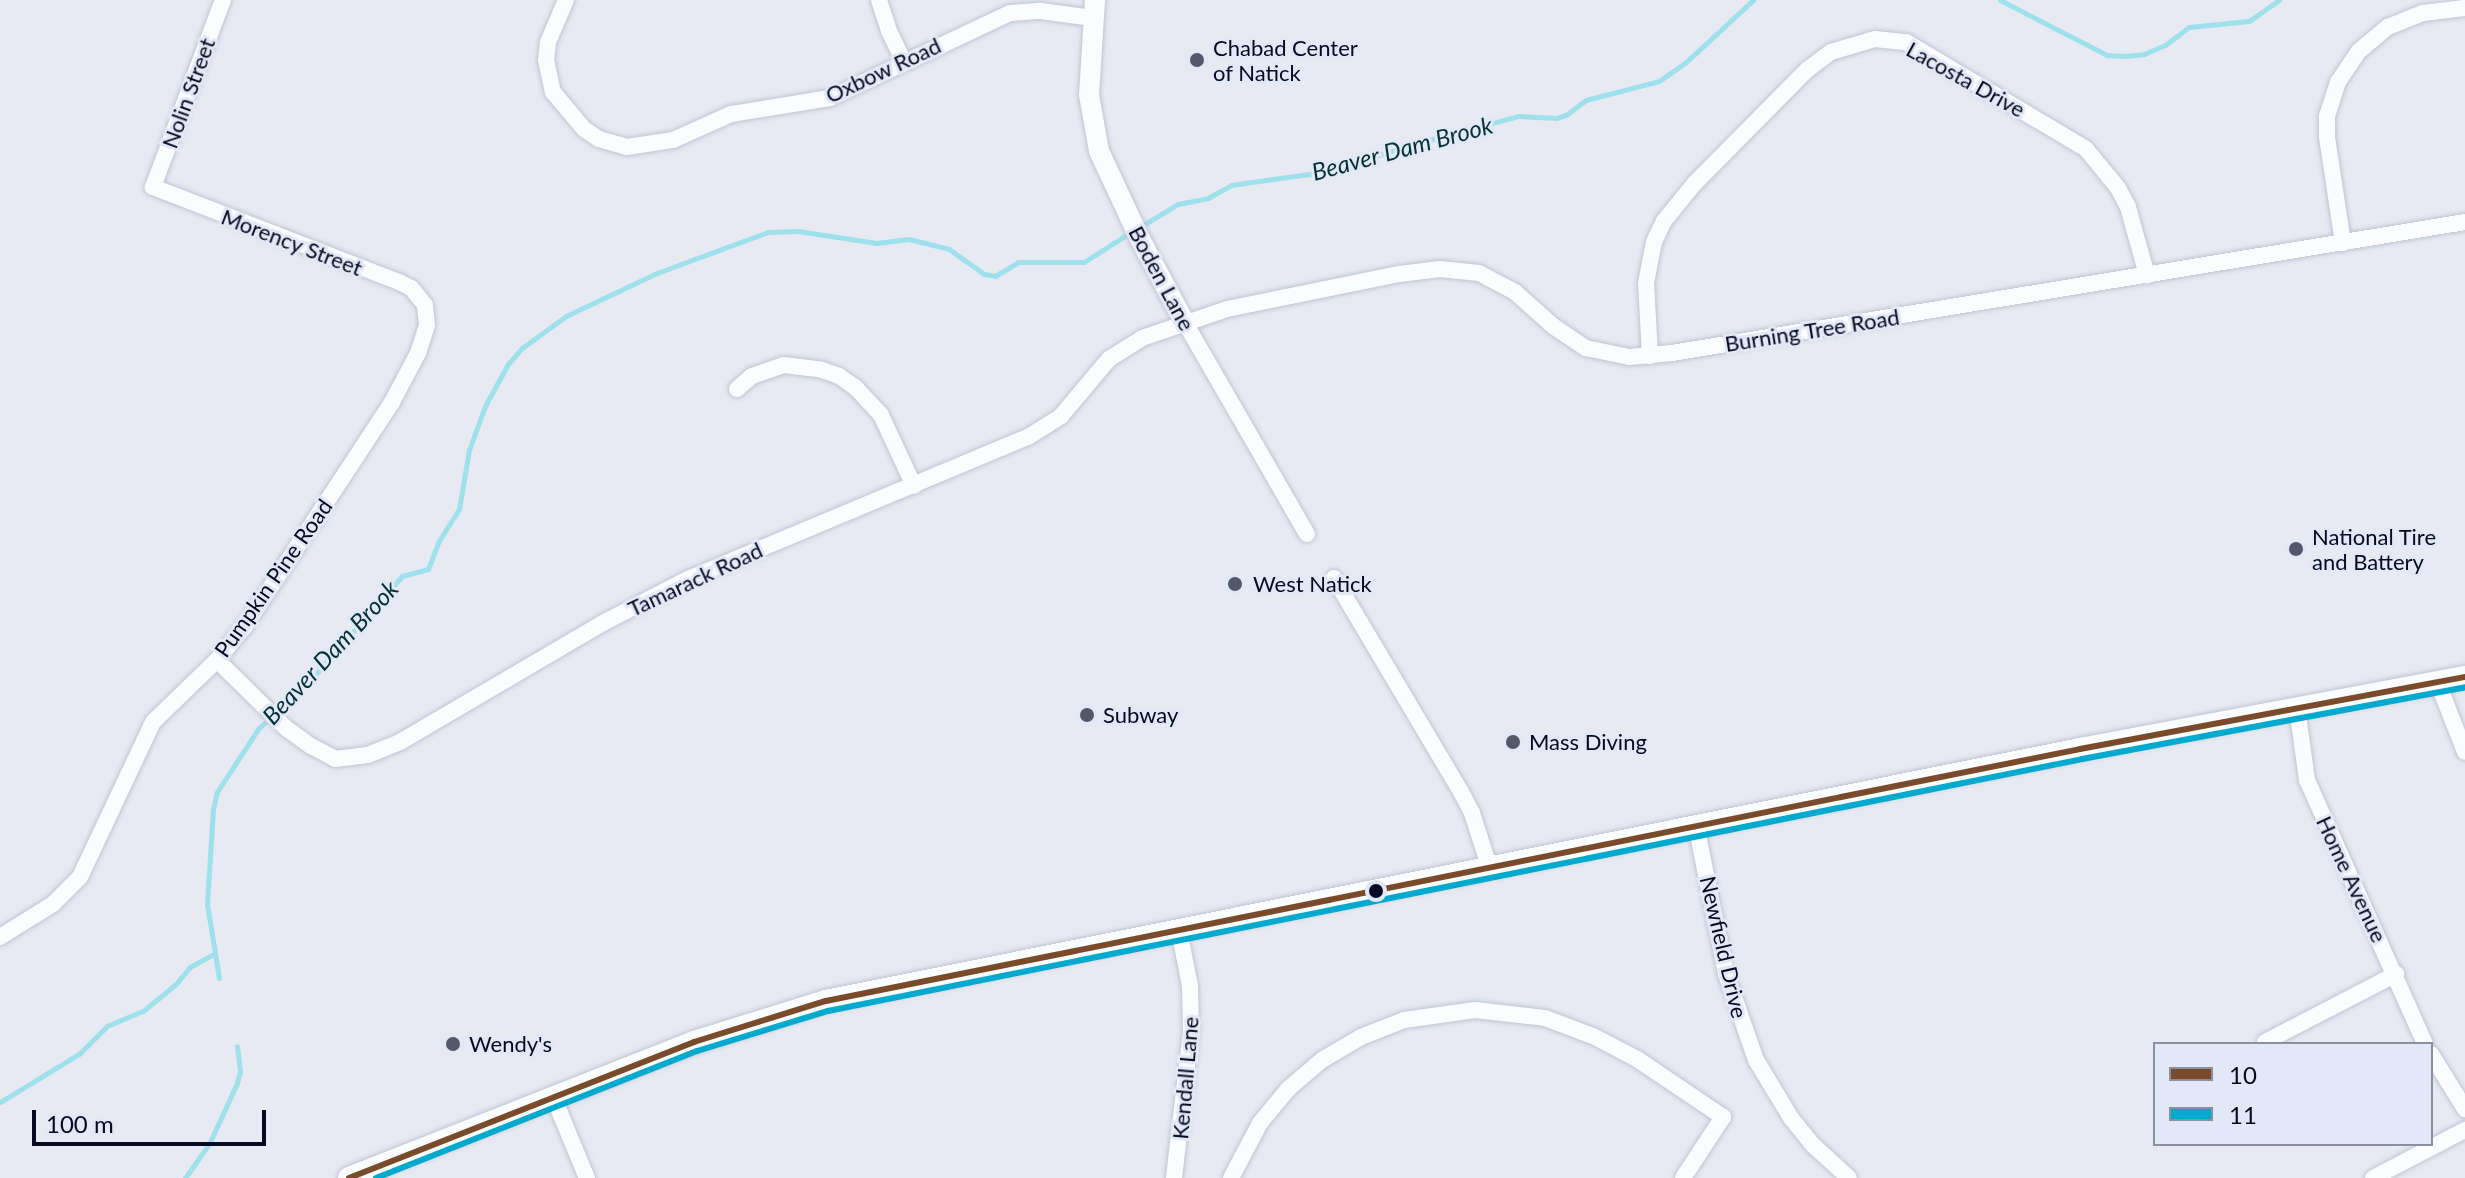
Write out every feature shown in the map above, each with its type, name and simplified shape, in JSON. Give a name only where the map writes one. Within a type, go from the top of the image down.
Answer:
[{"type":"main road","points":[[349,1178],[694,1042],[826,1001],[1696,825],[2465,677]]},
{"type":"street","name":"Nolin Street","points":[[153,187],[223,0]]},
{"type":"street","name":"Oxbow Road","points":[[566,0],[548,42],[547,68],[553,92],[572,119],[584,129],[599,139],[627,147],[673,140],[731,114],[830,98],[1010,13],[1094,9]]},
{"type":"street","points":[[879,0],[904,62]]},
{"type":"street","points":[[2343,243],[2327,137],[2327,116],[2338,82],[2359,51],[2388,27],[2423,13],[2465,8]]},
{"type":"street","name":"Boden Lane","points":[[1094,9],[1089,76],[1092,122],[1106,171],[1184,321],[1307,534]]},
{"type":"street","name":"Lacosta Drive","points":[[1650,356],[1646,283],[1654,242],[1664,221],[1694,184],[1807,70],[1831,52],[1875,39],[1906,42],[2086,149],[2118,188],[2128,207],[2147,275]]},
{"type":"street","name":"Morency Street","points":[[153,187],[399,282],[411,288],[425,305]]},
{"type":"street","name":"Burning Tree Road","points":[[1184,321],[1227,309],[1399,274],[1459,269],[1498,281],[1586,348],[1608,355],[1650,356],[2465,222]]},
{"type":"street","name":"Pumpkin Pine Road","points":[[0,937],[53,904],[80,877],[153,722],[217,660],[245,626],[391,404],[424,337],[425,305]]},
{"type":"street","name":"Tamarack Road","points":[[217,660],[286,728],[335,759],[384,750],[675,585],[914,486],[1045,427],[1075,402],[1109,359],[1142,338],[1184,321]]},
{"type":"street","points":[[737,389],[752,376],[784,365],[822,370],[839,376],[863,393],[881,415],[914,486]]},
{"type":"street","points":[[1334,578],[1461,792],[1472,813],[1489,866]]},
{"type":"street","points":[[2438,683],[2465,752]]},
{"type":"street","name":"Home Avenue","points":[[2297,708],[2307,780],[2424,1042]]},
{"type":"street","name":"Newfield Drive","points":[[1696,825],[1726,974],[1756,1060],[1791,1118],[1814,1146],[1849,1178]]},
{"type":"street","name":"Kendall Lane","points":[[1174,1178],[1191,1030],[1190,986],[1179,930]]},
{"type":"street","points":[[2265,1042],[2396,974]]},
{"type":"street","points":[[1231,1178],[1260,1123],[1288,1089],[1322,1060],[1382,1028],[1454,1011],[1496,1011],[1569,1026],[1637,1059],[1723,1117],[1683,1178]]},
{"type":"street","points":[[2433,1057],[2465,1109]]},
{"type":"street","points":[[553,1096],[587,1178]]},
{"type":"street","points":[[2373,1178],[2465,1130]]},
{"type":"waterway","name":"Beaver Dam Brook","points":[[1140,227],[1178,204],[1208,198],[1231,185],[1331,171],[1403,147],[1519,116],[1556,118],[1566,115],[1586,100],[1659,81],[1685,63],[1753,0]]},
{"type":"waterway","name":"Beaver Dam Brook","points":[[2000,0],[2107,55],[2123,56],[2144,54],[2165,45],[2189,27],[2249,21],[2279,0]]},
{"type":"waterway","name":"Beaver Dam Brook","points":[[219,978],[207,904],[213,809],[217,792],[258,729],[313,677],[402,576],[428,569],[439,541],[459,509],[469,450],[485,406],[508,364],[522,348],[566,316],[657,273],[768,232],[798,231],[876,243],[909,239],[949,249],[984,274],[995,276],[1018,262],[1084,262],[1131,232]]},
{"type":"waterway","points":[[0,1102],[79,1054],[107,1026],[143,1011],[176,984],[190,967],[212,955]]},
{"type":"waterway","name":"Beaver Dam Brook","points":[[185,1178],[209,1144],[237,1083],[240,1071],[237,1046]]},
{"type":"transit line","name":"10","points":[[349,1178],[694,1042],[826,1001],[2080,749],[2465,677]]},
{"type":"transit line","name":"11","points":[[376,1178],[697,1051],[828,1011],[2082,759],[2465,687]]},
{"type":"place","name":"Chabad Center of Natick","points":[[1197,60]]},
{"type":"place","name":"National Tire and Battery","points":[[2296,549]]},
{"type":"place","name":"West Natick","points":[[1235,584]]},
{"type":"place","name":"Subway","points":[[1087,715]]},
{"type":"place","name":"Mass Diving","points":[[1513,742]]},
{"type":"place","name":"Wendy's","points":[[453,1044]]}]
